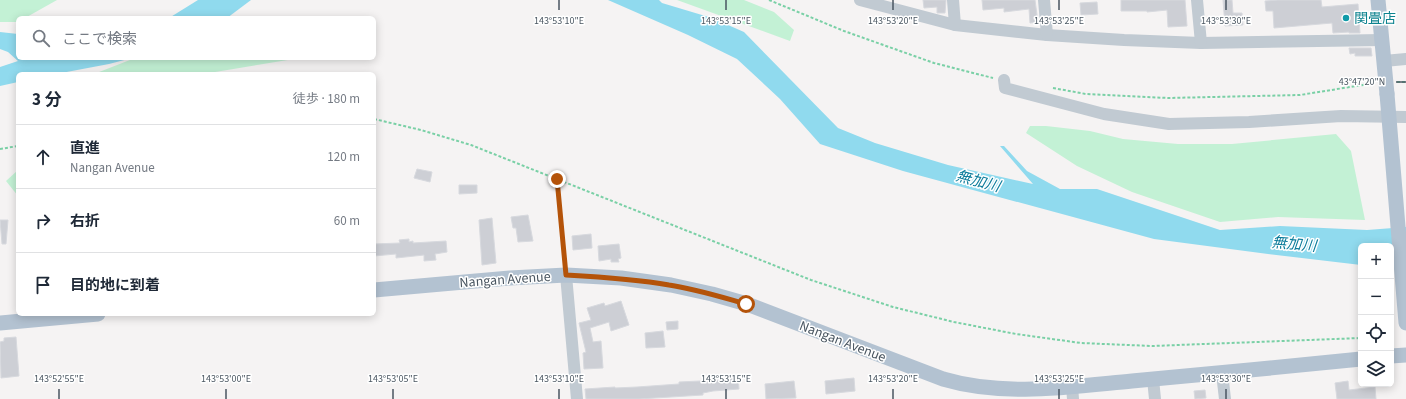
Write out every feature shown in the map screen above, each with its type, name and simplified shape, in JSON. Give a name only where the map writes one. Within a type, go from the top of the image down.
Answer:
[{"type":"main road","points":[[1378,0],[1406,323]]},
{"type":"main road","name":"Nangan Avenue","points":[[376,290],[510,278],[566,275],[621,278],[671,285],[746,304],[935,377],[963,385],[986,388],[1072,393],[1153,379],[1358,359]]},
{"type":"main road","points":[[0,323],[76,316]]},
{"type":"main road","points":[[1394,356],[1406,355]]},
{"type":"street","points":[[860,0],[955,25],[1046,35],[1202,43],[1382,40]]},
{"type":"street","points":[[953,0],[955,25]]},
{"type":"street","points":[[1044,0],[1046,35]]},
{"type":"street","points":[[1197,0],[1202,43]]},
{"type":"street","points":[[1384,61],[1406,59]]},
{"type":"street","points":[[1004,80],[1004,88],[1104,114],[1169,124],[1249,122],[1341,116],[1406,117]]},
{"type":"street","points":[[566,275],[577,399]]},
{"type":"street","points":[[1222,373],[1224,399]]},
{"type":"street","points":[[1153,379],[1154,399]]},
{"type":"path","points":[[769,0],[844,31],[934,64],[1004,80]]},
{"type":"path","points":[[1049,88],[1086,94],[1168,98],[1300,95],[1386,88]]},
{"type":"path","points":[[376,119],[471,144],[811,280],[893,307],[969,325],[1016,334],[1081,343],[1152,346],[1358,338]]},
{"type":"path","points":[[0,149],[16,146]]},
{"type":"path","points":[[557,179],[566,275]]},
{"type":"green space","points":[[0,0],[57,0],[29,16],[16,16],[16,22],[0,22]]},
{"type":"green space","points":[[677,0],[744,0],[774,12],[794,30],[790,41]]},
{"type":"green space","points":[[130,60],[288,60],[215,72],[99,72]]},
{"type":"green space","points":[[1030,126],[1046,126],[1090,131],[1123,139],[1178,144],[1232,144],[1336,134],[1351,151],[1365,220],[1278,217],[1220,222],[1132,192],[1077,166],[1026,133]]},
{"type":"green space","points":[[16,172],[16,194],[6,181]]},
{"type":"water","points":[[198,0],[251,0],[230,16],[172,16]]},
{"type":"water","name":"無加川","points":[[608,0],[659,0],[662,3],[712,18],[744,32],[838,128],[875,143],[948,165],[1033,184],[1000,146],[1004,146],[1027,171],[1060,189],[1097,189],[1220,230],[1280,226],[1367,230],[1406,227],[1406,267],[1394,267],[1394,243],[1358,243],[1358,265],[1154,239],[903,171],[820,144],[780,99],[737,59],[688,35]]},
{"type":"water","points":[[0,32],[16,34],[16,59],[8,52],[0,49]]},
{"type":"water","points":[[17,60],[124,60],[67,72],[16,72],[16,82],[0,86],[0,67],[18,61]]},
{"type":"building","points":[[923,0],[946,0],[945,13],[937,13],[937,7],[924,8]]},
{"type":"building","points":[[982,0],[1035,0],[1038,22],[1030,23],[1029,9],[1004,12],[1004,8],[983,10]]},
{"type":"building","points":[[1121,0],[1185,0],[1187,26],[1168,27],[1167,10],[1147,12],[1121,11]]},
{"type":"building","points":[[1223,0],[1232,0],[1233,13],[1242,13],[1243,25],[1225,26]]},
{"type":"building","points":[[1321,0],[1322,7],[1358,4],[1360,33],[1333,33],[1332,23],[1274,28],[1273,11],[1266,11],[1265,1]]},
{"type":"building","points":[[1097,2],[1098,14],[1081,15],[1080,3]]},
{"type":"building","points":[[1349,48],[1371,48],[1372,56],[1355,56],[1355,53],[1350,54]]},
{"type":"building","points":[[417,169],[432,172],[430,182],[414,178]]},
{"type":"building","points":[[459,185],[477,185],[477,193],[459,194]]},
{"type":"building","points":[[528,215],[533,241],[518,242],[516,228],[513,228],[511,217]]},
{"type":"building","points":[[492,218],[496,263],[482,265],[479,220]]},
{"type":"building","points":[[0,220],[8,220],[6,244],[2,244]]},
{"type":"building","points":[[591,234],[592,248],[573,250],[572,236]]},
{"type":"building","points":[[409,239],[409,242],[413,241],[413,243],[446,241],[447,252],[435,254],[436,260],[424,261],[424,255],[396,258],[396,254],[376,256],[376,244],[400,243],[399,240]]},
{"type":"building","points":[[619,244],[621,258],[618,259],[619,262],[611,262],[611,259],[599,261],[598,246]]},
{"type":"building","points":[[621,301],[629,325],[611,331],[609,322],[590,328],[593,342],[601,341],[603,368],[584,369],[583,353],[586,352],[579,323],[591,320],[587,308],[604,303],[605,306]]},
{"type":"building","points":[[678,321],[678,329],[667,330],[666,322]]},
{"type":"building","points":[[663,331],[665,347],[646,348],[645,333]]},
{"type":"building","points":[[16,337],[19,376],[1,378],[0,342],[4,341],[4,338]]},
{"type":"building","points":[[738,377],[739,389],[713,391],[703,393],[703,395],[639,399],[586,399],[585,389],[679,384],[679,382],[721,380],[720,378]]},
{"type":"building","points":[[854,378],[855,391],[826,394],[825,381]]},
{"type":"building","points":[[794,381],[796,398],[766,399],[765,384]]},
{"type":"building","points":[[1348,381],[1349,390],[1375,387],[1376,399],[1337,399],[1335,383]]},
{"type":"building","points":[[1205,390],[1206,398],[1195,399],[1194,391]]},
{"type":"place","name":"関畳店","points":[[1346,18]]},
{"type":"route","points":[[557,179],[566,275],[621,278],[671,285],[712,294],[746,304]]}]
